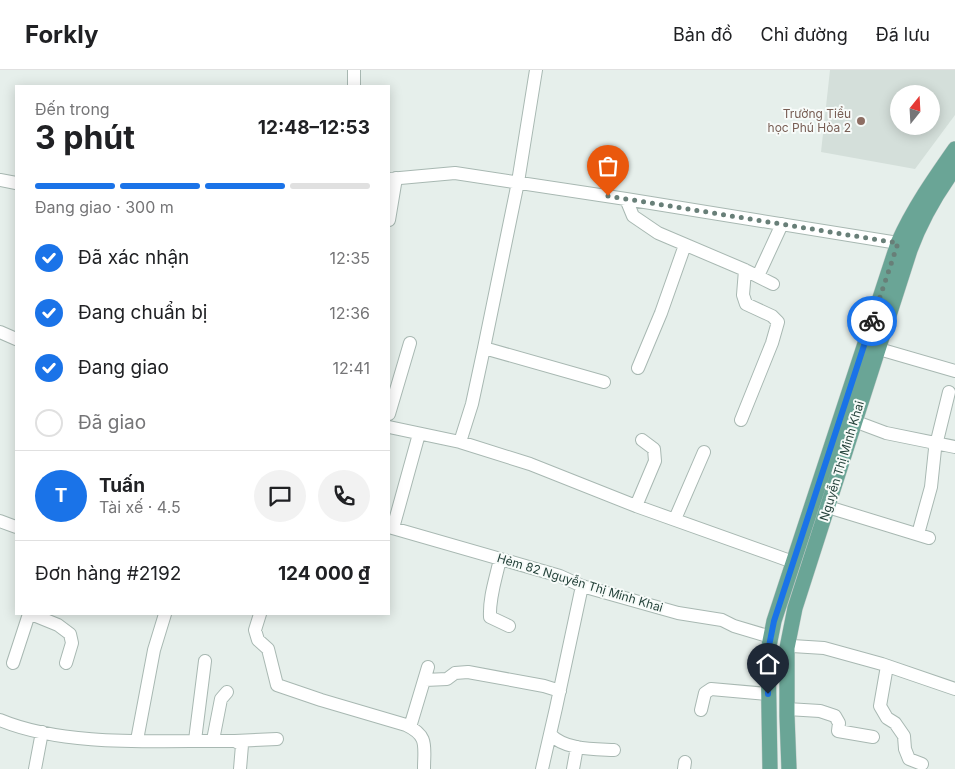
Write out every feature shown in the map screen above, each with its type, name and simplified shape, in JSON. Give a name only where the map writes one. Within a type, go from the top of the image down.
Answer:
[{"type":"main road","name":"Nguyễn Thị Minh Khai","points":[[770,769],[768,651],[776,614],[898,243],[923,195],[955,149]]},
{"type":"main road","name":"Nguyễn Thị Minh Khai","points":[[789,769],[787,648],[795,608],[910,250],[920,223],[955,168]]},
{"type":"street","points":[[354,70],[354,85]]},
{"type":"street","points":[[460,442],[472,404],[518,182],[536,70]]},
{"type":"street","points":[[390,210],[393,178],[455,173],[626,198],[898,243]]},
{"type":"street","points":[[0,180],[15,182]]},
{"type":"street","points":[[626,198],[632,216],[658,233],[746,270],[773,284]]},
{"type":"street","points":[[758,276],[782,224]]},
{"type":"street","points":[[638,368],[661,313],[685,245]]},
{"type":"street","points":[[741,420],[772,343],[778,322],[772,316],[746,304],[743,294],[746,270]]},
{"type":"street","points":[[0,332],[15,339]]},
{"type":"street","points":[[390,410],[399,374],[410,343]]},
{"type":"street","points":[[484,348],[604,382]]},
{"type":"street","points":[[879,349],[955,371]]},
{"type":"street","points":[[828,506],[923,536],[936,445],[949,392]]},
{"type":"street","points":[[854,422],[886,433],[936,445],[955,447]]},
{"type":"street","points":[[390,427],[460,442],[530,464],[636,506],[793,562]]},
{"type":"street","points":[[391,528],[419,434]]},
{"type":"street","points":[[636,506],[655,461],[654,449],[642,440]]},
{"type":"street","points":[[675,519],[704,452]]},
{"type":"street","points":[[0,521],[15,527]]},
{"type":"street","name":"Hẻm 82 Nguyễn Thị Minh Khai","points":[[391,528],[560,576],[582,586],[678,613],[722,620],[734,626],[770,637]]},
{"type":"street","points":[[500,559],[491,598],[490,617],[509,626]]},
{"type":"street","points":[[542,769],[582,586]]},
{"type":"street","points":[[13,663],[30,615]]},
{"type":"street","points":[[33,615],[58,625],[70,634],[72,643],[66,663]]},
{"type":"street","points":[[137,740],[154,650],[165,615]]},
{"type":"street","points":[[260,615],[255,630],[258,640],[268,649],[277,685],[419,731],[424,742],[424,769]]},
{"type":"street","points":[[787,648],[792,646],[824,648],[887,666],[955,689]]},
{"type":"street","points":[[195,740],[205,661]]},
{"type":"street","points":[[887,666],[880,706],[887,718],[895,723],[904,736],[905,748],[909,759],[922,764]]},
{"type":"street","points":[[410,727],[428,667]]},
{"type":"street","points":[[425,680],[447,679],[455,673],[468,672],[544,686],[560,691]]},
{"type":"street","points":[[701,710],[704,693],[711,689],[768,694]]},
{"type":"street","points":[[213,740],[221,698],[227,692]]},
{"type":"street","points":[[787,710],[820,711],[835,716],[839,722],[838,731],[873,737]]},
{"type":"street","points":[[0,720],[42,732],[108,740],[235,741],[277,739]]},
{"type":"street","points":[[35,769],[42,732]]},
{"type":"street","points":[[550,734],[556,741],[577,747],[614,750]]},
{"type":"street","points":[[235,741],[242,745],[240,769]]},
{"type":"street","points":[[573,769],[577,747]]},
{"type":"shaded area","name":"Trường Tiểu học Phú Hòa 2","points":[[830,70],[955,70],[955,115],[915,169],[821,152]]},
{"type":"way so far","points":[[608,196],[898,243],[872,321]]},
{"type":"place","name":"Trường Tiểu học Phú Hòa 2","points":[[861,121]]},
{"type":"route","points":[[768,694],[768,651],[774,621],[872,321]]}]
